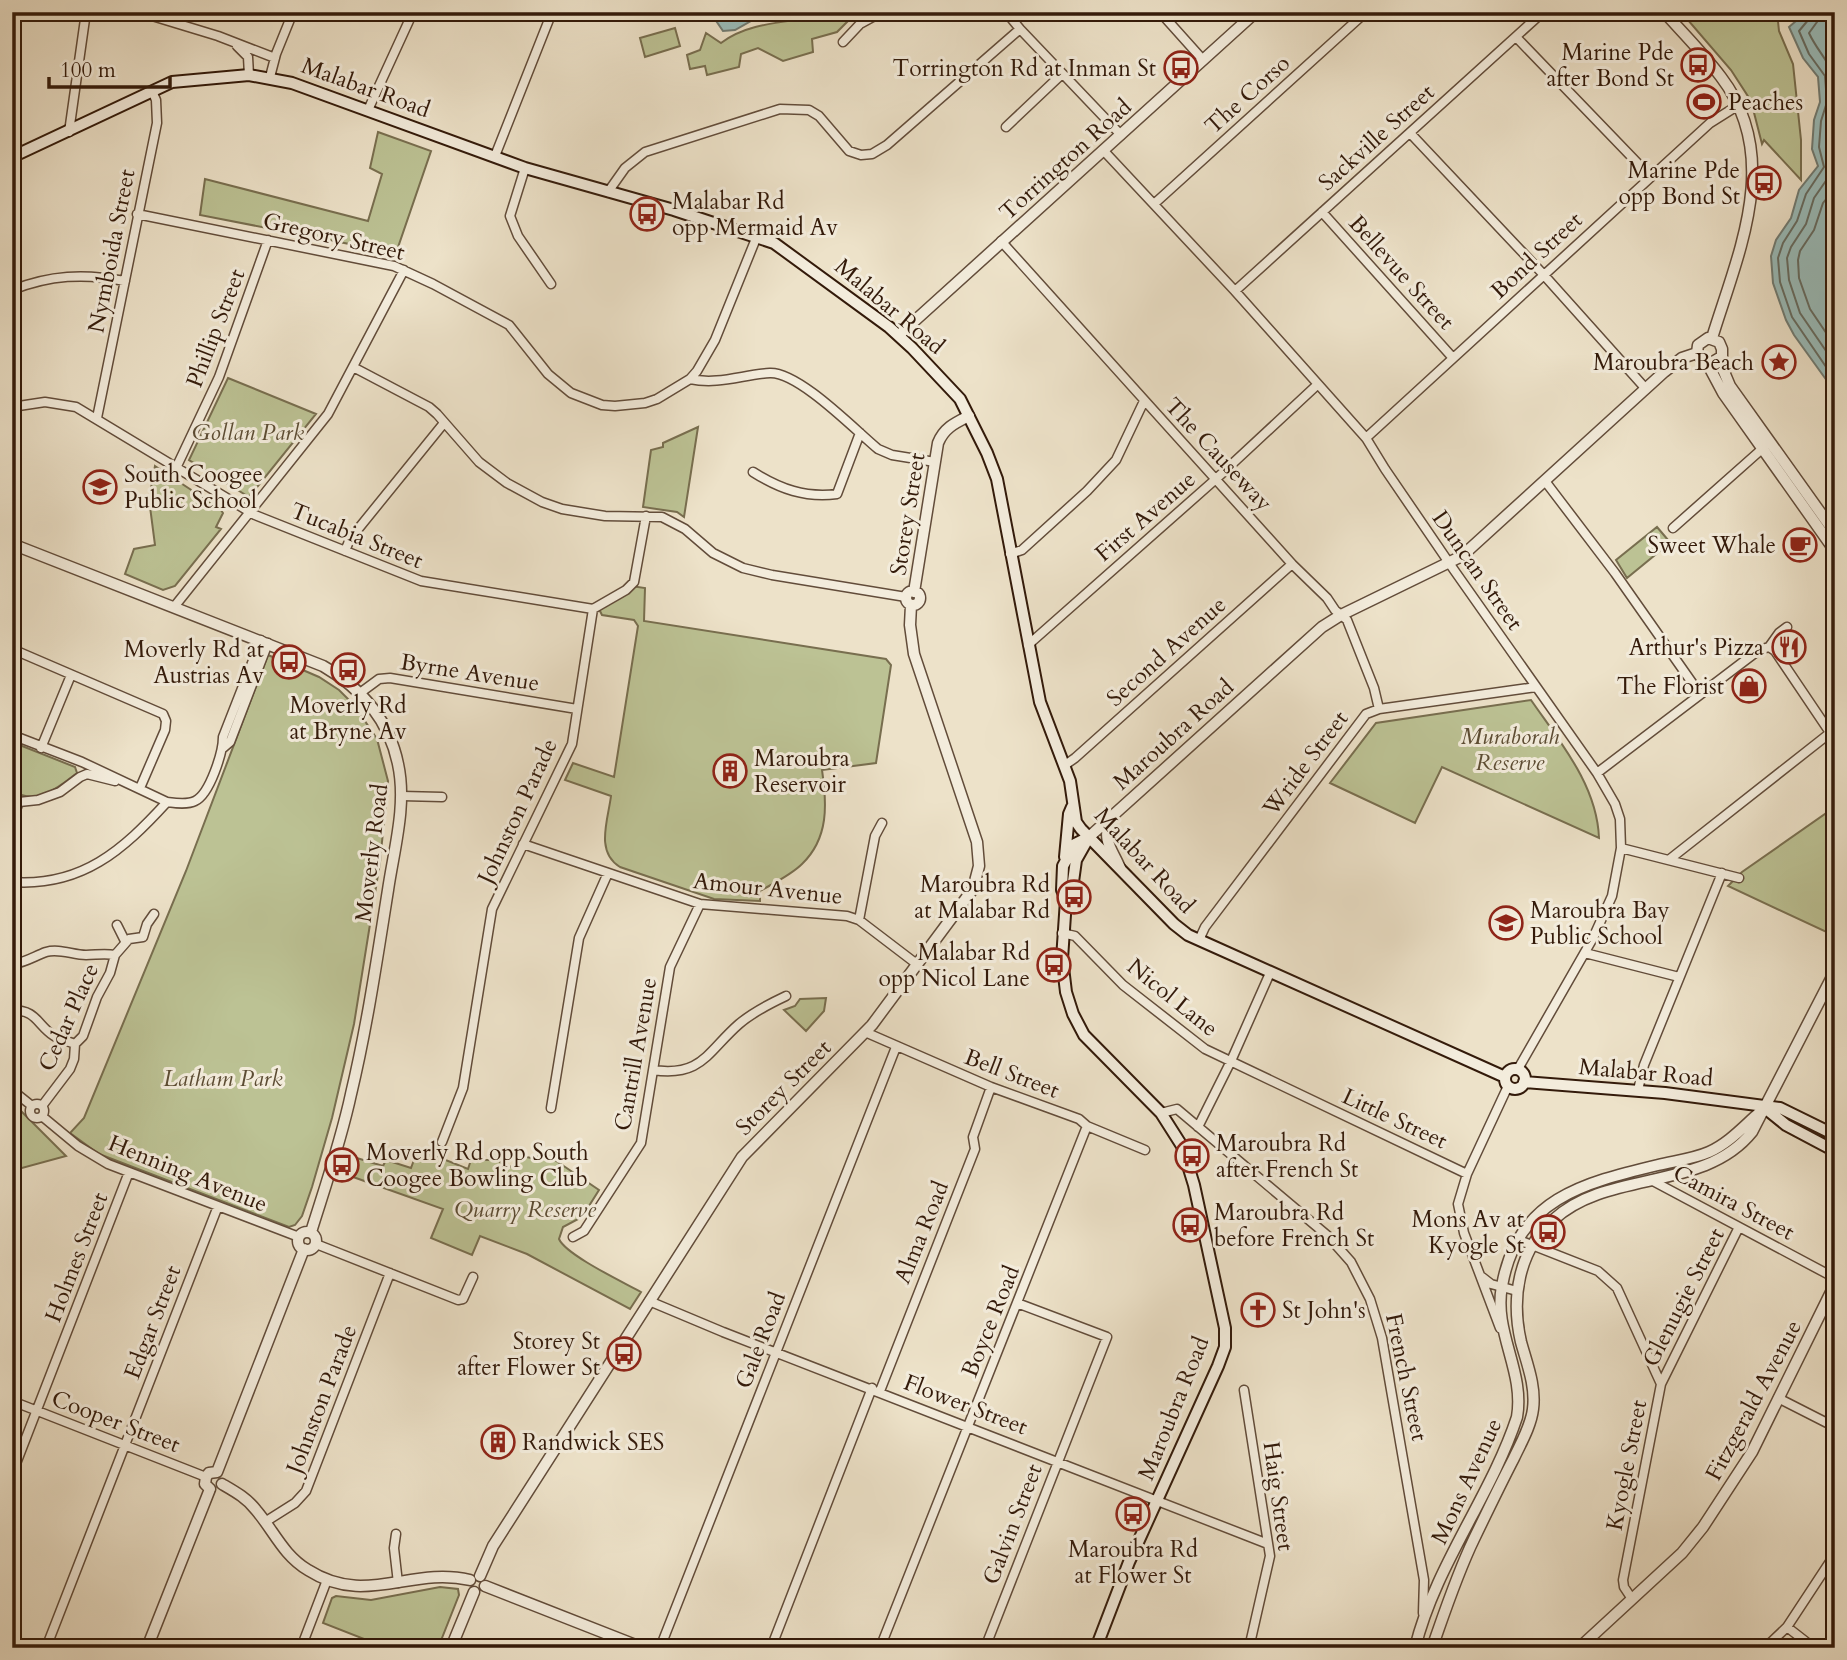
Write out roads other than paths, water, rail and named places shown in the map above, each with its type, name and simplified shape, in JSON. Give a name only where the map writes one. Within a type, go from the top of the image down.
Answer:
[{"type":"main road","name":"Malabar Road","points":[[12,157],[172,82],[249,75],[270,77],[369,110],[525,168],[774,243],[899,335],[952,388],[969,416],[997,479],[1040,702],[1065,765],[1075,802],[1076,822],[1089,837],[1174,924],[1199,940],[1506,1082]]},
{"type":"main road","points":[[1063,866],[1069,814],[1075,802]]},
{"type":"main road","points":[[1066,900],[1072,889],[1076,860],[1089,837]]},
{"type":"main road","name":"Maroubra Road","points":[[1089,837],[1075,844],[1063,866],[1062,890],[1066,900],[1062,933],[1064,979],[1069,1004],[1091,1045],[1161,1113],[1182,1146],[1189,1166],[1226,1337],[1218,1366],[1129,1562],[1096,1648]]},
{"type":"main road","points":[[1518,1069],[1524,1074],[1524,1082],[1517,1088],[1506,1082],[1509,1070],[1518,1069]]},
{"type":"main road","name":"Malabar Road","points":[[1524,1082],[1638,1090],[1780,1108],[1835,1135]]},
{"type":"main road","name":"Malabar Road","points":[[1765,1108],[1780,1121],[1835,1151]]},
{"type":"street","points":[[69,132],[86,12]]},
{"type":"street","points":[[139,12],[218,36],[275,58]]},
{"type":"street","points":[[270,77],[293,12]]},
{"type":"street","points":[[369,110],[414,12]]},
{"type":"street","points":[[495,156],[552,12]]},
{"type":"street","points":[[843,42],[860,24],[881,12]]},
{"type":"street","points":[[1006,12],[1121,135]]},
{"type":"street","points":[[1160,12],[1203,60]]},
{"type":"street","name":"Torrington Road","points":[[899,335],[1256,12]]},
{"type":"street","name":"The Corso","points":[[1154,204],[1366,12]]},
{"type":"street","name":"Sackville Street","points":[[1235,291],[1543,12]]},
{"type":"street","points":[[1664,12],[1722,78],[1737,106],[1750,142],[1753,172],[1749,215],[1712,338]]},
{"type":"street","points":[[608,192],[618,175],[645,152],[780,109],[809,110],[819,116],[849,151],[861,155],[872,154],[887,145],[1020,29]]},
{"type":"street","points":[[1516,37],[1650,176]]},
{"type":"street","points":[[232,42],[248,57],[249,75]]},
{"type":"street","points":[[1006,127],[1062,74]]},
{"type":"street","name":"Nymboida Street","points":[[97,418],[157,122],[156,100],[152,91]]},
{"type":"street","name":"Bond Street","points":[[1366,438],[1650,176],[1710,123],[1737,106]]},
{"type":"street","points":[[1410,133],[1544,274],[1646,389]]},
{"type":"street","name":"Duncan Street","points":[[1103,150],[1235,291],[1366,438],[1449,563],[1597,773],[1615,804],[1620,819],[1621,848],[1607,910],[1518,1069]]},
{"type":"street","points":[[525,168],[510,216],[517,236],[551,284]]},
{"type":"street","name":"Bellevue Street","points":[[1322,212],[1453,358]]},
{"type":"street","name":"Gregory Street","points":[[137,214],[404,270],[509,325],[560,385],[586,400],[615,406],[645,403],[669,394],[697,371],[715,340],[757,236]]},
{"type":"street","name":"Phillip Street","points":[[177,466],[219,377],[268,240]]},
{"type":"street","name":"The Causeway","points":[[1001,242],[1292,564],[1347,620],[1374,688],[1379,709]]},
{"type":"street","points":[[174,607],[328,414],[404,270]]},
{"type":"street","points":[[12,290],[36,281],[79,275],[125,281]]},
{"type":"street","points":[[1712,338],[1701,342],[1697,353],[1701,360],[1707,363],[1715,362],[1721,357]]},
{"type":"street","points":[[1712,338],[1721,346],[1722,367],[1730,386],[1835,533]]},
{"type":"street","name":"Maroubra Road","points":[[1089,837],[1313,635],[1341,615],[1462,556],[1646,389],[1682,358],[1697,353]]},
{"type":"street","points":[[1707,363],[1723,393],[1835,551]]},
{"type":"street","points":[[354,367],[429,407],[493,474],[542,502],[595,515],[670,519],[713,553],[750,570],[911,598]]},
{"type":"street","points":[[690,379],[708,383],[769,373],[791,378],[886,453],[935,462]]},
{"type":"street","name":"First Avenue","points":[[1028,645],[1217,478],[1317,385]]},
{"type":"street","points":[[1010,554],[1022,550],[1087,491],[1116,460],[1144,401]]},
{"type":"street","name":"Tucabia Street","points":[[12,407],[57,403],[76,407],[251,512],[434,585],[593,609]]},
{"type":"street","name":"Storey Street","points":[[478,1580],[493,1546],[750,1147],[881,1014],[975,884],[979,866],[977,842],[914,654],[910,625],[911,598],[942,435],[953,424],[969,416]]},
{"type":"street","points":[[345,551],[350,539],[444,423]]},
{"type":"street","points":[[753,472],[788,491],[839,497],[859,433]]},
{"type":"street","points":[[1673,528],[1762,449]]},
{"type":"street","points":[[1545,481],[1615,573],[1700,694]]},
{"type":"street","points":[[593,609],[626,590],[634,582],[646,516]]},
{"type":"street","name":"Moverly Road","points":[[12,544],[323,666],[345,679],[360,693],[374,709],[389,735],[398,764],[402,796],[365,1031],[342,1131],[311,1232]]},
{"type":"street","name":"Second Avenue","points":[[1065,765],[1292,564]]},
{"type":"street","name":"Johnston Parade","points":[[442,1142],[463,1088],[492,909],[572,744],[593,609]]},
{"type":"street","points":[[1597,773],[1759,650],[1769,647],[1787,627]]},
{"type":"street","points":[[12,735],[82,762],[167,802],[179,804],[195,801],[206,789],[223,748],[223,737],[264,641]]},
{"type":"street","points":[[1670,859],[1832,736],[1775,651],[1769,647]]},
{"type":"street","points":[[12,649],[163,714],[166,721],[165,730],[138,787]]},
{"type":"street","points":[[41,748],[71,675]]},
{"type":"street","name":"Byrne Avenue","points":[[360,693],[379,680],[390,678],[578,709]]},
{"type":"street","name":"Wride Street","points":[[1199,940],[1205,927],[1366,714],[1379,709],[1536,687]]},
{"type":"street","points":[[12,820],[16,799],[38,800],[60,792],[79,776],[87,774],[138,787]]},
{"type":"street","points":[[402,796],[442,797]]},
{"type":"street","points":[[12,883],[62,878],[92,868],[137,835],[167,802]]},
{"type":"street","points":[[1110,820],[1106,832],[1107,840],[1121,869]]},
{"type":"street","points":[[859,920],[875,836],[881,823]]},
{"type":"street","name":"Amour Avenue","points":[[523,844],[700,904],[739,909],[835,913],[859,920],[918,965]]},
{"type":"street","points":[[1621,848],[1739,878]]},
{"type":"street","points":[[551,1108],[579,939],[608,873]]},
{"type":"street","points":[[1638,1090],[1644,1065],[1721,873]]},
{"type":"street","name":"Cantrill Avenue","points":[[573,1237],[584,1231],[641,1143],[670,967],[700,904]]},
{"type":"street","name":"Cedar Place","points":[[42,1106],[70,1069],[75,1044],[82,1036],[97,997],[110,973],[115,955],[125,941],[143,937],[154,914]]},
{"type":"street","points":[[117,925],[125,941]]},
{"type":"street","name":"Nicol Lane","points":[[1062,933],[1075,936],[1123,985],[1205,1049],[1307,1098]]},
{"type":"street","points":[[13,965],[54,951],[115,955]]},
{"type":"street","points":[[1585,953],[1679,977]]},
{"type":"street","name":"Mons Avenue","points":[[1432,1648],[1460,1569],[1522,1440],[1533,1410],[1531,1376],[1518,1329],[1517,1291],[1519,1277],[1532,1245],[1553,1220],[1580,1200],[1707,1164],[1732,1152],[1752,1132],[1835,971]]},
{"type":"street","points":[[1198,1127],[1270,973]]},
{"type":"street","points":[[653,1070],[679,1072],[694,1067],[757,1010],[786,996]]},
{"type":"street","points":[[12,1010],[22,1010],[38,1019],[51,1035],[75,1044]]},
{"type":"street","name":"Bell Street","points":[[865,1032],[991,1087],[1079,1119],[1087,1126],[1145,1150]]},
{"type":"street","name":"Gale Road","points":[[660,1648],[897,1047]]},
{"type":"street","points":[[1506,1082],[1459,1196],[1459,1215],[1507,1344]]},
{"type":"street","name":"Alma Road","points":[[771,1648],[975,1149],[973,1137],[991,1087]]},
{"type":"street","points":[[12,1090],[32,1106]]},
{"type":"street","name":"Little Street","points":[[1307,1098],[1467,1174]]},
{"type":"street","points":[[32,1106],[42,1106],[45,1111],[43,1116],[37,1119],[32,1117],[32,1106]]},
{"type":"street","name":"Mons Avenue","points":[[1415,1648],[1431,1598],[1517,1417],[1520,1397],[1518,1379],[1500,1312],[1502,1287],[1518,1240],[1533,1220],[1572,1190],[1602,1179],[1705,1153],[1731,1139],[1765,1108]]},
{"type":"street","name":"French Street","points":[[1161,1113],[1177,1109],[1328,1236],[1351,1262],[1370,1299],[1382,1338],[1424,1580],[1425,1598],[1421,1626]]},
{"type":"street","name":"Henning Avenue","points":[[43,1116],[66,1137],[108,1164],[299,1237]]},
{"type":"street","name":"Boyce Road","points":[[880,1648],[1087,1126]]},
{"type":"street","name":"Holmes Street","points":[[12,1474],[129,1172]]},
{"type":"street","name":"Camira Street","points":[[1651,1180],[1835,1278]]},
{"type":"street","name":"Edgar Street","points":[[46,1648],[218,1206]]},
{"type":"street","name":"Glenugie Street","points":[[1661,1384],[1739,1227]]},
{"type":"street","points":[[305,1232],[311,1232],[316,1238],[316,1244],[310,1250],[304,1249],[299,1243],[299,1237],[305,1232]]},
{"type":"street","name":"Kyogle Street","points":[[1518,1240],[1598,1270],[1618,1288],[1661,1384],[1623,1580],[1632,1599]]},
{"type":"street","points":[[316,1244],[460,1300],[472,1277]]},
{"type":"street","points":[[217,1472],[304,1249]]},
{"type":"street","name":"Johnston Parade","points":[[265,1522],[295,1503],[306,1490],[390,1273]]},
{"type":"street","points":[[1482,1277],[1487,1282],[1517,1291]]},
{"type":"street","name":"Fitzgerald Avenue","points":[[1579,1648],[1692,1542],[1744,1465],[1835,1284]]},
{"type":"street","name":"Flower Street","points":[[649,1301],[1268,1544]]},
{"type":"street","name":"Galvin Street","points":[[985,1648],[1107,1337],[1017,1303]]},
{"type":"street","name":"Haig Street","points":[[1244,1390],[1270,1556],[1249,1648]]},
{"type":"street","points":[[1778,1398],[1835,1427]]},
{"type":"street","name":"Cooper Street","points":[[12,1401],[206,1477]]},
{"type":"street","points":[[217,1472],[209,1473],[205,1484],[210,1489],[216,1489],[222,1484]]},
{"type":"street","points":[[217,1472],[222,1478],[222,1484]]},
{"type":"street","points":[[222,1484],[251,1504],[292,1559],[327,1580],[357,1587],[398,1583],[423,1577],[478,1580],[643,1648]]},
{"type":"street","points":[[147,1648],[210,1489]]},
{"type":"street","points":[[396,1534],[394,1548],[398,1583]]},
{"type":"street","points":[[1765,1648],[1787,1627],[1835,1554]]},
{"type":"street","points":[[301,1648],[327,1580]]},
{"type":"street","points":[[451,1648],[474,1592],[469,1586],[478,1580]]},
{"type":"street","points":[[1787,1627],[1814,1648]]},
{"type":"water","points":[[710,12],[767,12],[735,30],[723,31]]},
{"type":"water","points":[[1802,12],[1835,12],[1835,392],[1794,335],[1773,283],[1771,256],[1776,240],[1791,218],[1799,190],[1818,166],[1812,149],[1814,120],[1820,102],[1818,77],[1803,58],[1789,27],[1803,15]]},
{"type":"place","name":"Marine Pde after Bond St","points":[[1698,65]]},
{"type":"place","name":"Torrington Rd at Inman St","points":[[1181,68]]},
{"type":"place","name":"Peaches","points":[[1704,102]]},
{"type":"place","name":"Marine Pde opp Bond St","points":[[1764,183]]},
{"type":"place","name":"Malabar Rd opp Mermaid Av","points":[[647,214]]},
{"type":"place","name":"Maroubra Beach","points":[[1779,362]]},
{"type":"place","name":"South Coogee Public School","points":[[100,487]]},
{"type":"place","name":"Sweet Whale","points":[[1800,545]]},
{"type":"place","name":"Arthur's Pizza","points":[[1789,647]]},
{"type":"place","name":"Moverly Rd at Austrias Av","points":[[289,662]]},
{"type":"place","name":"Moverly Rd at Bryne Av","points":[[348,670]]},
{"type":"place","name":"The Florist","points":[[1749,686]]},
{"type":"place","name":"Maroubra Reservoir","points":[[730,771]]},
{"type":"place","name":"Maroubra Rd at Malabar Rd","points":[[1074,897]]},
{"type":"place","name":"Maroubra Bay Public School","points":[[1506,923]]},
{"type":"place","name":"Malabar Rd opp Nicol Lane","points":[[1054,965]]},
{"type":"place","name":"Maroubra Rd after French St","points":[[1192,1156]]},
{"type":"place","name":"Moverly Rd opp South Coogee Bowling Club","points":[[342,1165]]},
{"type":"place","name":"Maroubra Rd before French St","points":[[1190,1225]]},
{"type":"place","name":"Mons Av at Kyogle St","points":[[1548,1232]]},
{"type":"place","name":"St John's","points":[[1258,1310]]},
{"type":"place","name":"Storey St after Flower St","points":[[624,1354]]},
{"type":"place","name":"Randwick SES","points":[[498,1442]]},
{"type":"place","name":"Maroubra Rd at Flower St","points":[[1133,1514]]},
{"type":"park label","name":"Gollan Park","points":[[248,432]]},
{"type":"park label","name":"Muraborah Reserve","points":[[1510,749]]},
{"type":"park label","name":"Latham Park","points":[[223,1078]]},
{"type":"park label","name":"Quarry Reserve","points":[[525,1209]]}]
